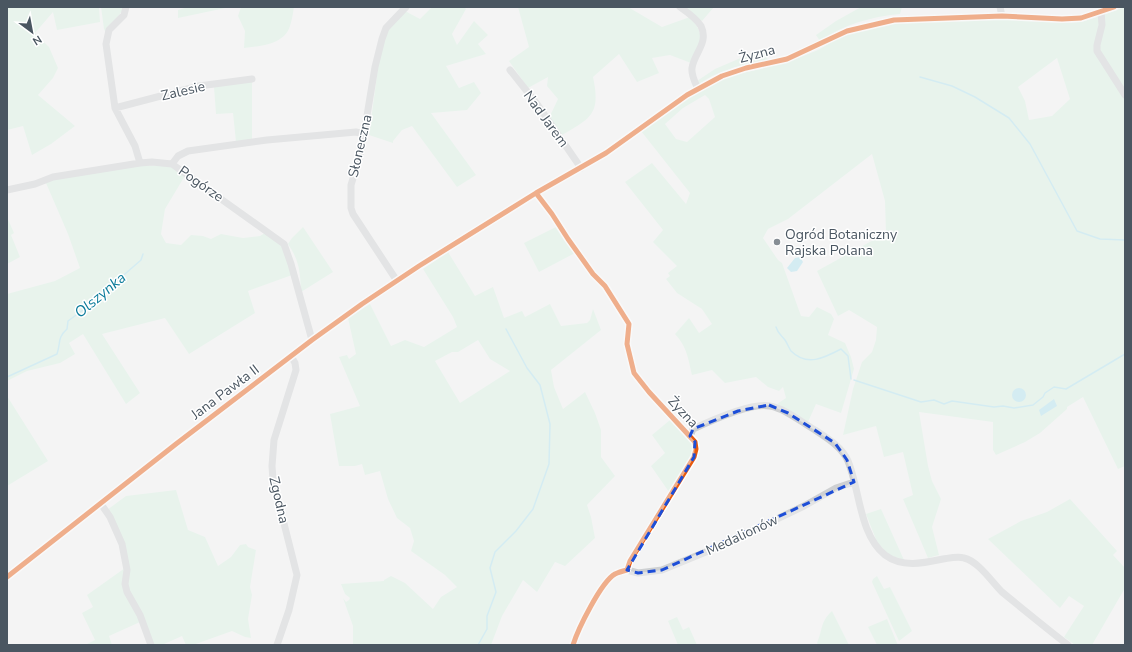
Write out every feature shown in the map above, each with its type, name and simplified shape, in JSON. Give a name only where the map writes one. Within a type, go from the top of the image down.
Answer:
[{"type":"street","points":[[126,7],[124,15],[109,30],[106,44],[115,108],[135,146],[140,163]]},
{"type":"street","name":"Słoneczna","points":[[397,281],[350,208],[352,178],[361,152],[375,67],[384,32],[406,7]]},
{"type":"street","points":[[680,7],[701,26],[703,40],[700,50],[693,62],[692,69],[693,79],[698,89]]},
{"type":"street","points":[[1000,7],[1002,16]]},
{"type":"street","name":"Żyzna","points":[[466,237],[536,193],[606,153],[698,89],[722,76],[746,68],[787,58],[847,31],[894,20],[1002,16],[1062,19],[1081,18],[1114,7]]},
{"type":"street","points":[[1102,11],[1102,26],[1097,51],[1125,95]]},
{"type":"street","name":"Nad Jarem","points":[[510,70],[537,104],[581,168]]},
{"type":"street","name":"Zalesie","points":[[115,108],[199,86],[252,79]]},
{"type":"street","points":[[172,164],[178,156],[188,151],[267,140],[356,132],[364,134]]},
{"type":"street","name":"Pogórze","points":[[7,190],[35,184],[53,177],[140,163],[152,162],[172,164],[284,244],[312,340]]},
{"type":"street","name":"Żyzna","points":[[536,193],[593,274],[605,286],[629,324],[627,344],[634,372],[649,392],[695,442],[696,448],[694,457],[630,561],[627,570]]},
{"type":"street","name":"Jana Pawła II","points":[[7,577],[166,451],[312,340],[397,281],[466,237]]},
{"type":"street","name":"Zgodna","points":[[277,645],[289,610],[297,575],[273,480],[272,466],[274,440],[296,370],[295,363],[291,356]]},
{"type":"street","points":[[690,436],[693,429],[724,416],[750,408],[769,405],[788,413],[835,443],[847,460],[861,511],[869,532],[875,544],[884,554],[896,562],[911,564],[952,558],[964,558],[975,563],[1002,591],[1068,645]]},
{"type":"street","name":"Medalionów","points":[[627,570],[638,573],[662,570],[718,547],[804,506],[836,488],[854,482]]},
{"type":"street","points":[[101,504],[113,522],[122,544],[127,570],[125,584],[127,592],[140,615],[151,645]]},
{"type":"street","points":[[573,645],[584,619],[609,578],[616,573],[627,570]]},
{"type":"highlighted area","points":[[769,405],[788,413],[835,443],[847,460],[854,482],[662,570],[638,573],[627,570],[694,457],[695,442],[690,436],[693,429],[738,411]]},
{"type":"green space","points":[[7,7],[99,7],[100,22],[57,30],[53,12],[35,33],[49,47],[58,68],[53,78],[38,95],[75,126],[51,144],[32,155],[23,126],[7,130]]},
{"type":"green space","points":[[101,7],[125,7],[106,33],[104,29]]},
{"type":"green space","points":[[188,7],[230,7],[178,18],[178,10]]},
{"type":"green space","points":[[241,7],[294,7],[290,26],[283,37],[271,43],[244,48],[245,31],[238,16]]},
{"type":"green space","points":[[432,7],[464,7],[466,9],[452,34],[457,45],[474,21],[488,35],[478,44],[486,54],[446,66],[459,88],[474,82],[481,93],[467,110],[431,113],[476,175],[457,187],[412,126],[402,130],[393,143],[369,135],[381,45],[388,30],[405,11],[420,19]]},
{"type":"green space","points":[[518,7],[628,7],[662,27],[690,17],[699,30],[700,39],[691,63],[670,55],[652,58],[659,73],[637,82],[619,54],[593,77],[596,99],[591,114],[587,119],[562,135],[549,118],[558,99],[547,86],[548,77],[528,88],[509,61],[529,47]]},
{"type":"green space","points":[[683,7],[714,7],[702,21]]},
{"type":"green space","points":[[861,7],[902,7],[900,14],[858,22],[829,35],[820,41],[816,35],[836,21]]},
{"type":"green space","points":[[1125,7],[1125,91],[1099,51],[1103,15]]},
{"type":"green space","points":[[1100,16],[1096,43],[1125,97],[1125,466],[1118,469],[1083,397],[1067,407],[1067,409],[1040,433],[1025,442],[996,455],[993,450],[993,422],[919,412],[928,466],[932,481],[941,499],[932,527],[939,555],[928,558],[903,499],[913,495],[903,452],[884,457],[876,426],[843,435],[853,389],[862,362],[872,352],[876,340],[877,327],[849,310],[838,316],[817,271],[886,233],[885,201],[872,154],[788,219],[768,229],[763,238],[778,260],[782,263],[801,316],[809,317],[817,307],[831,314],[834,319],[828,335],[845,343],[854,369],[841,413],[816,404],[808,422],[777,404],[786,398],[783,387],[779,391],[768,387],[756,377],[725,383],[712,370],[692,375],[685,348],[675,334],[689,318],[699,333],[712,324],[702,309],[677,293],[666,279],[670,276],[668,273],[677,266],[653,242],[663,230],[625,182],[652,163],[686,204],[690,193],[641,131],[680,103],[722,78],[788,62],[818,50],[837,39],[861,30],[892,24],[1009,18],[1061,23],[1081,22]],"holes":[[[1057,58],[1070,99],[1052,116],[1029,120],[1025,101],[1018,87]],[[705,95],[709,99],[715,117],[687,142],[676,139],[665,124],[683,108]]]},
{"type":"green space","points":[[764,48],[768,61],[735,67],[712,76],[699,84],[697,81],[715,69]]},
{"type":"green space","points":[[252,80],[252,140],[236,142],[233,113],[216,114],[214,87]]},
{"type":"green space","points":[[135,165],[170,166],[186,174],[165,209],[161,234],[166,243],[181,245],[191,235],[203,236],[211,239],[221,234],[243,238],[260,236],[265,233],[279,242],[288,258],[292,275],[248,291],[255,313],[189,354],[165,318],[102,334],[140,393],[126,404],[83,334],[69,343],[75,354],[60,363],[27,371],[7,381],[7,294],[55,281],[80,268],[68,234],[46,183],[53,179]]},
{"type":"green space","points":[[7,217],[14,233],[11,235],[20,257],[7,264]]},
{"type":"green space","points":[[558,226],[575,253],[539,272],[524,243]]},
{"type":"green space","points":[[303,227],[333,272],[301,292],[299,267],[288,244]]},
{"type":"green space","points":[[448,252],[475,296],[493,287],[504,318],[522,311],[525,317],[550,304],[561,326],[587,323],[590,320],[593,309],[601,330],[551,370],[554,387],[563,409],[585,392],[601,430],[601,457],[615,476],[587,505],[595,538],[565,566],[555,562],[537,592],[523,580],[502,616],[491,645],[353,645],[353,626],[343,598],[346,602],[350,598],[345,594],[341,584],[384,581],[391,576],[405,583],[433,609],[441,597],[457,587],[445,575],[411,551],[414,541],[410,528],[397,518],[388,499],[380,471],[365,475],[362,464],[355,466],[339,466],[330,414],[360,406],[339,357],[347,355],[349,359],[356,354],[348,318],[370,304],[391,346],[405,340],[424,347],[457,327],[453,317],[423,269]],"holes":[[[478,340],[490,359],[510,371],[460,403],[435,361],[452,352],[458,352]]]},
{"type":"green space","points":[[7,396],[48,461],[7,486]]},
{"type":"green space","points":[[670,420],[693,444],[692,456],[669,492],[651,466],[665,453],[652,435]]},
{"type":"green space","points":[[176,490],[188,530],[205,537],[218,566],[231,557],[240,545],[246,544],[248,547],[256,550],[250,587],[252,595],[248,619],[251,638],[232,631],[193,645],[186,645],[182,636],[162,645],[153,645],[129,592],[127,583],[129,570],[107,510],[126,496]]},
{"type":"green space","points":[[1070,499],[1117,551],[1113,555],[1125,568],[1125,588],[1092,645],[1075,645],[1064,637],[1084,606],[1069,596],[1060,608],[988,539],[1021,521],[1047,512]]},
{"type":"green space","points":[[881,509],[904,560],[889,555],[877,542],[866,514]]},
{"type":"green space","points":[[125,568],[124,584],[140,622],[109,636],[112,645],[85,645],[95,640],[82,613],[93,607],[87,595]]},
{"type":"green space","points":[[877,576],[884,589],[890,587],[912,631],[899,641],[872,582]]},
{"type":"green space","points":[[832,611],[849,645],[818,645],[817,643],[825,619]]},
{"type":"green space","points":[[677,617],[683,630],[689,627],[697,645],[678,645],[668,621]]},
{"type":"green space","points":[[887,619],[898,645],[877,645],[868,627]]},
{"type":"water","points":[[800,257],[803,262],[797,271],[791,272],[787,268],[795,258]]},
{"type":"water","points":[[1019,388],[1024,390],[1026,395],[1024,400],[1019,402],[1014,400],[1012,395],[1014,390]]},
{"type":"water","points":[[1054,399],[1057,406],[1041,416],[1039,410]]},
{"type":"waterway","points":[[920,77],[952,86],[975,97],[1009,118],[1030,144],[1077,231],[1100,239],[1125,240]]},
{"type":"waterway","name":"Olszynka","points":[[7,377],[57,354],[60,338],[67,329],[68,321],[87,307],[141,260],[143,254]]},
{"type":"waterway","points":[[776,327],[791,351],[803,359],[809,360],[822,358],[841,349],[848,356],[851,379]]},
{"type":"waterway","points":[[478,645],[487,629],[487,616],[496,592],[490,568],[495,552],[516,531],[533,509],[549,464],[550,424],[540,385],[527,368],[506,329]]},
{"type":"waterway","points":[[854,380],[921,402],[934,400],[944,404],[952,401],[994,407],[1003,406],[1014,408],[1033,405],[1043,397],[1045,393],[1054,387],[1066,389],[1125,354]]},
{"type":"cycle path","points":[[7,577],[176,444],[312,340],[362,304],[419,266],[536,193],[606,153],[687,95],[722,76],[746,68],[787,59],[847,31],[894,20],[1002,16],[1062,19],[1081,18],[1114,7]]},
{"type":"cycle path","points":[[536,193],[593,274],[605,286],[629,324],[627,344],[634,373],[649,392],[695,442],[696,449],[694,457],[630,561],[627,570],[615,574],[603,586],[585,618],[573,645]]},
{"type":"place","name":"Ogród Botaniczny Rajska Polana","points":[[777,242]]}]
